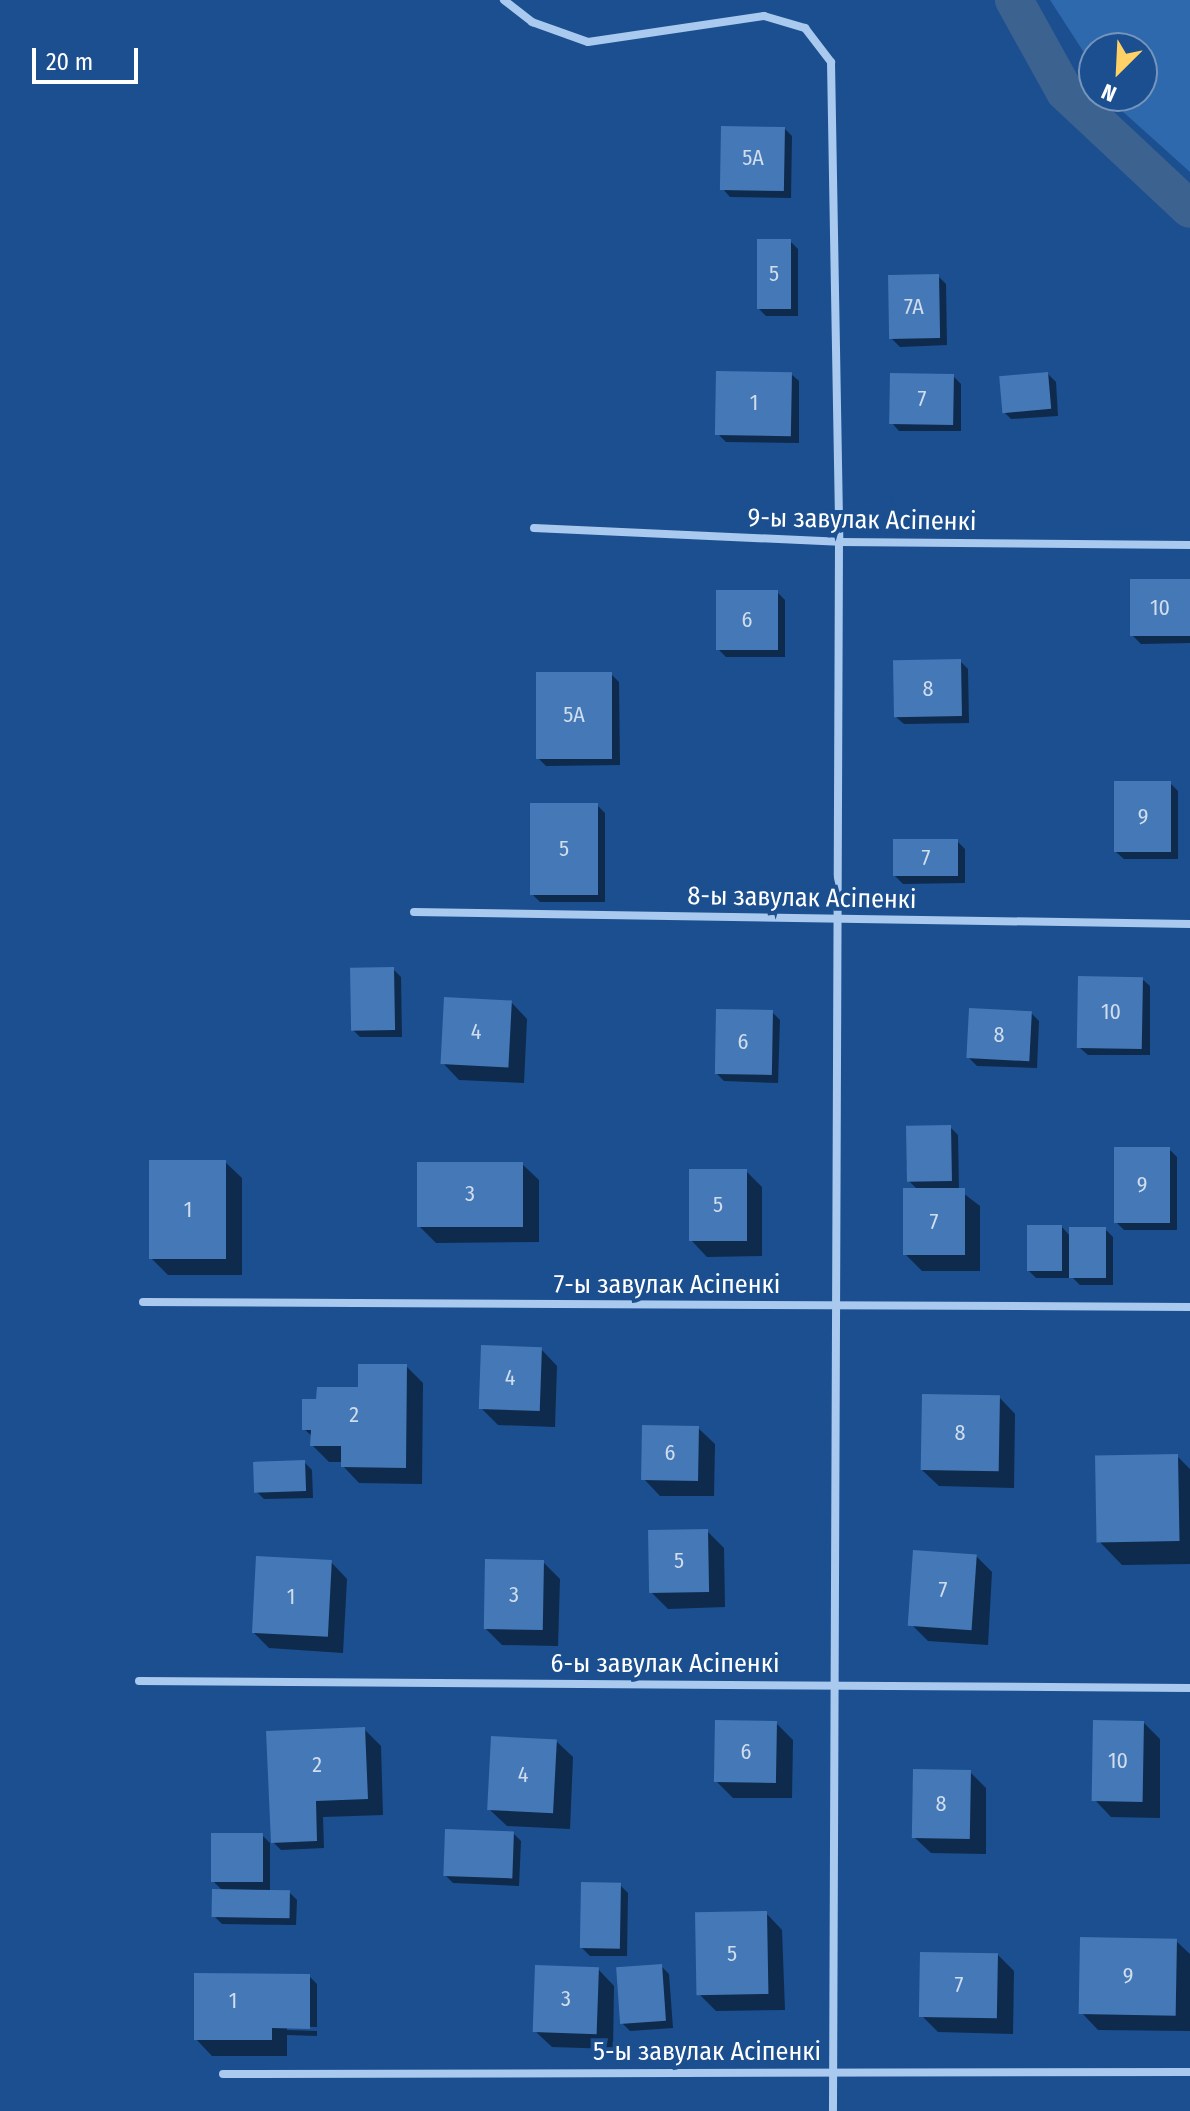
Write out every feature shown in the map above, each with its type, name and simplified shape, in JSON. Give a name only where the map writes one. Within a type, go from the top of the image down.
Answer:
[{"type":"street","points":[[504,0],[532,22],[588,42],[764,16],[805,28],[831,62],[839,542],[833,2111]]},
{"type":"street","name":"9-ы завулак Асіпенкі","points":[[534,528],[839,542],[1190,545]]},
{"type":"street","name":"8-ы завулак Асіпенкі","points":[[414,912],[1190,924]]},
{"type":"street","name":"7-ы завулак Асіпенкі","points":[[143,1302],[1190,1307]]},
{"type":"street","name":"6-ы завулак Асіпенкі","points":[[139,1681],[1190,1688]]},
{"type":"street","name":"5-ы завулак Асіпенкі","points":[[223,2074],[1190,2072]]},
{"type":"shaded area","points":[[1050,0],[1190,0],[1190,172],[1123,112],[1158,112],[1158,32],[1078,32],[1078,43]]},
{"type":"building","points":[[721,126],[785,127],[784,191],[720,190]]},
{"type":"building","points":[[757,239],[791,239],[791,309],[757,309]]},
{"type":"building","points":[[939,274],[940,338],[889,339],[888,275]]},
{"type":"building","points":[[716,371],[792,372],[791,436],[715,435]]},
{"type":"building","points":[[1048,372],[1051,409],[1002,413],[999,376]]},
{"type":"building","points":[[890,373],[954,374],[953,425],[889,424]]},
{"type":"building","points":[[1130,579],[1190,579],[1190,636],[1130,636]]},
{"type":"building","points":[[716,590],[778,590],[778,650],[716,650]]},
{"type":"building","points":[[961,659],[962,716],[894,717],[893,660]]},
{"type":"building","points":[[536,672],[612,672],[612,759],[536,759]]},
{"type":"building","points":[[1114,781],[1171,781],[1171,852],[1114,852]]},
{"type":"building","points":[[530,803],[598,803],[598,895],[530,895]]},
{"type":"building","points":[[893,839],[958,839],[958,876],[893,876]]},
{"type":"building","points":[[394,967],[395,1030],[351,1031],[350,968]]},
{"type":"building","points":[[1078,976],[1143,977],[1142,1049],[1077,1048]]},
{"type":"building","points":[[444,997],[512,1001],[508,1067],[440,1064]]},
{"type":"building","points":[[969,1008],[1032,1011],[1029,1061],[966,1058]]},
{"type":"building","points":[[716,1009],[773,1010],[772,1075],[715,1074]]},
{"type":"building","points":[[951,1125],[952,1181],[907,1182],[906,1126]]},
{"type":"building","points":[[1114,1147],[1170,1147],[1170,1223],[1114,1223]]},
{"type":"building","points":[[149,1160],[226,1160],[226,1259],[149,1259]]},
{"type":"building","points":[[417,1162],[523,1162],[523,1227],[417,1227]]},
{"type":"building","points":[[689,1169],[747,1169],[747,1241],[689,1241]]},
{"type":"building","points":[[903,1188],[965,1188],[965,1255],[903,1255]]},
{"type":"building","points":[[1027,1225],[1062,1225],[1062,1271],[1027,1271]]},
{"type":"building","points":[[1069,1227],[1106,1227],[1106,1278],[1069,1278]]},
{"type":"building","points":[[481,1345],[542,1347],[540,1411],[479,1409]]},
{"type":"building","points":[[358,1364],[407,1364],[406,1468],[341,1467],[341,1446],[310,1446],[311,1430],[302,1430],[302,1399],[316,1399],[317,1387],[358,1387]]},
{"type":"building","points":[[922,1394],[1000,1395],[999,1471],[921,1470]]},
{"type":"building","points":[[642,1425],[699,1426],[698,1481],[641,1480]]},
{"type":"building","points":[[1178,1454],[1180,1541],[1097,1542],[1095,1455]]},
{"type":"building","points":[[305,1460],[306,1491],[254,1493],[253,1462]]},
{"type":"building","points":[[708,1529],[709,1592],[649,1593],[648,1530]]},
{"type":"building","points":[[913,1550],[977,1554],[972,1630],[908,1626]]},
{"type":"building","points":[[256,1556],[332,1560],[328,1637],[252,1633]]},
{"type":"building","points":[[485,1559],[544,1560],[543,1630],[484,1629]]},
{"type":"building","points":[[715,1720],[777,1721],[776,1783],[714,1782]]},
{"type":"building","points":[[1093,1720],[1144,1721],[1143,1802],[1092,1801]]},
{"type":"building","points":[[365,1727],[368,1799],[316,1801],[317,1841],[271,1843],[266,1731]]},
{"type":"building","points":[[491,1736],[557,1739],[553,1813],[487,1810]]},
{"type":"building","points":[[913,1769],[971,1770],[970,1839],[912,1838]]},
{"type":"building","points":[[445,1829],[514,1831],[512,1878],[443,1876]]},
{"type":"building","points":[[211,1833],[263,1833],[263,1882],[211,1882]]},
{"type":"building","points":[[581,1882],[621,1883],[620,1949],[580,1948]]},
{"type":"building","points":[[212,1889],[290,1890],[289,1918],[212,1917]]},
{"type":"building","points":[[767,1911],[768,1994],[696,1995],[695,1912]]},
{"type":"building","points":[[1080,1937],[1177,1939],[1176,2016],[1079,2014]]},
{"type":"building","points":[[920,1952],[998,1953],[997,2018],[919,2017]]},
{"type":"building","points":[[662,1964],[666,2021],[620,2024],[616,1967]]},
{"type":"building","points":[[535,1965],[599,1967],[597,2034],[533,2032]]},
{"type":"building","points":[[194,1973],[310,1974],[310,2029],[272,2028],[272,2040],[194,2040]]},
{"type":"waterway","points":[[1014,0],[1065,92],[1190,209]]}]
